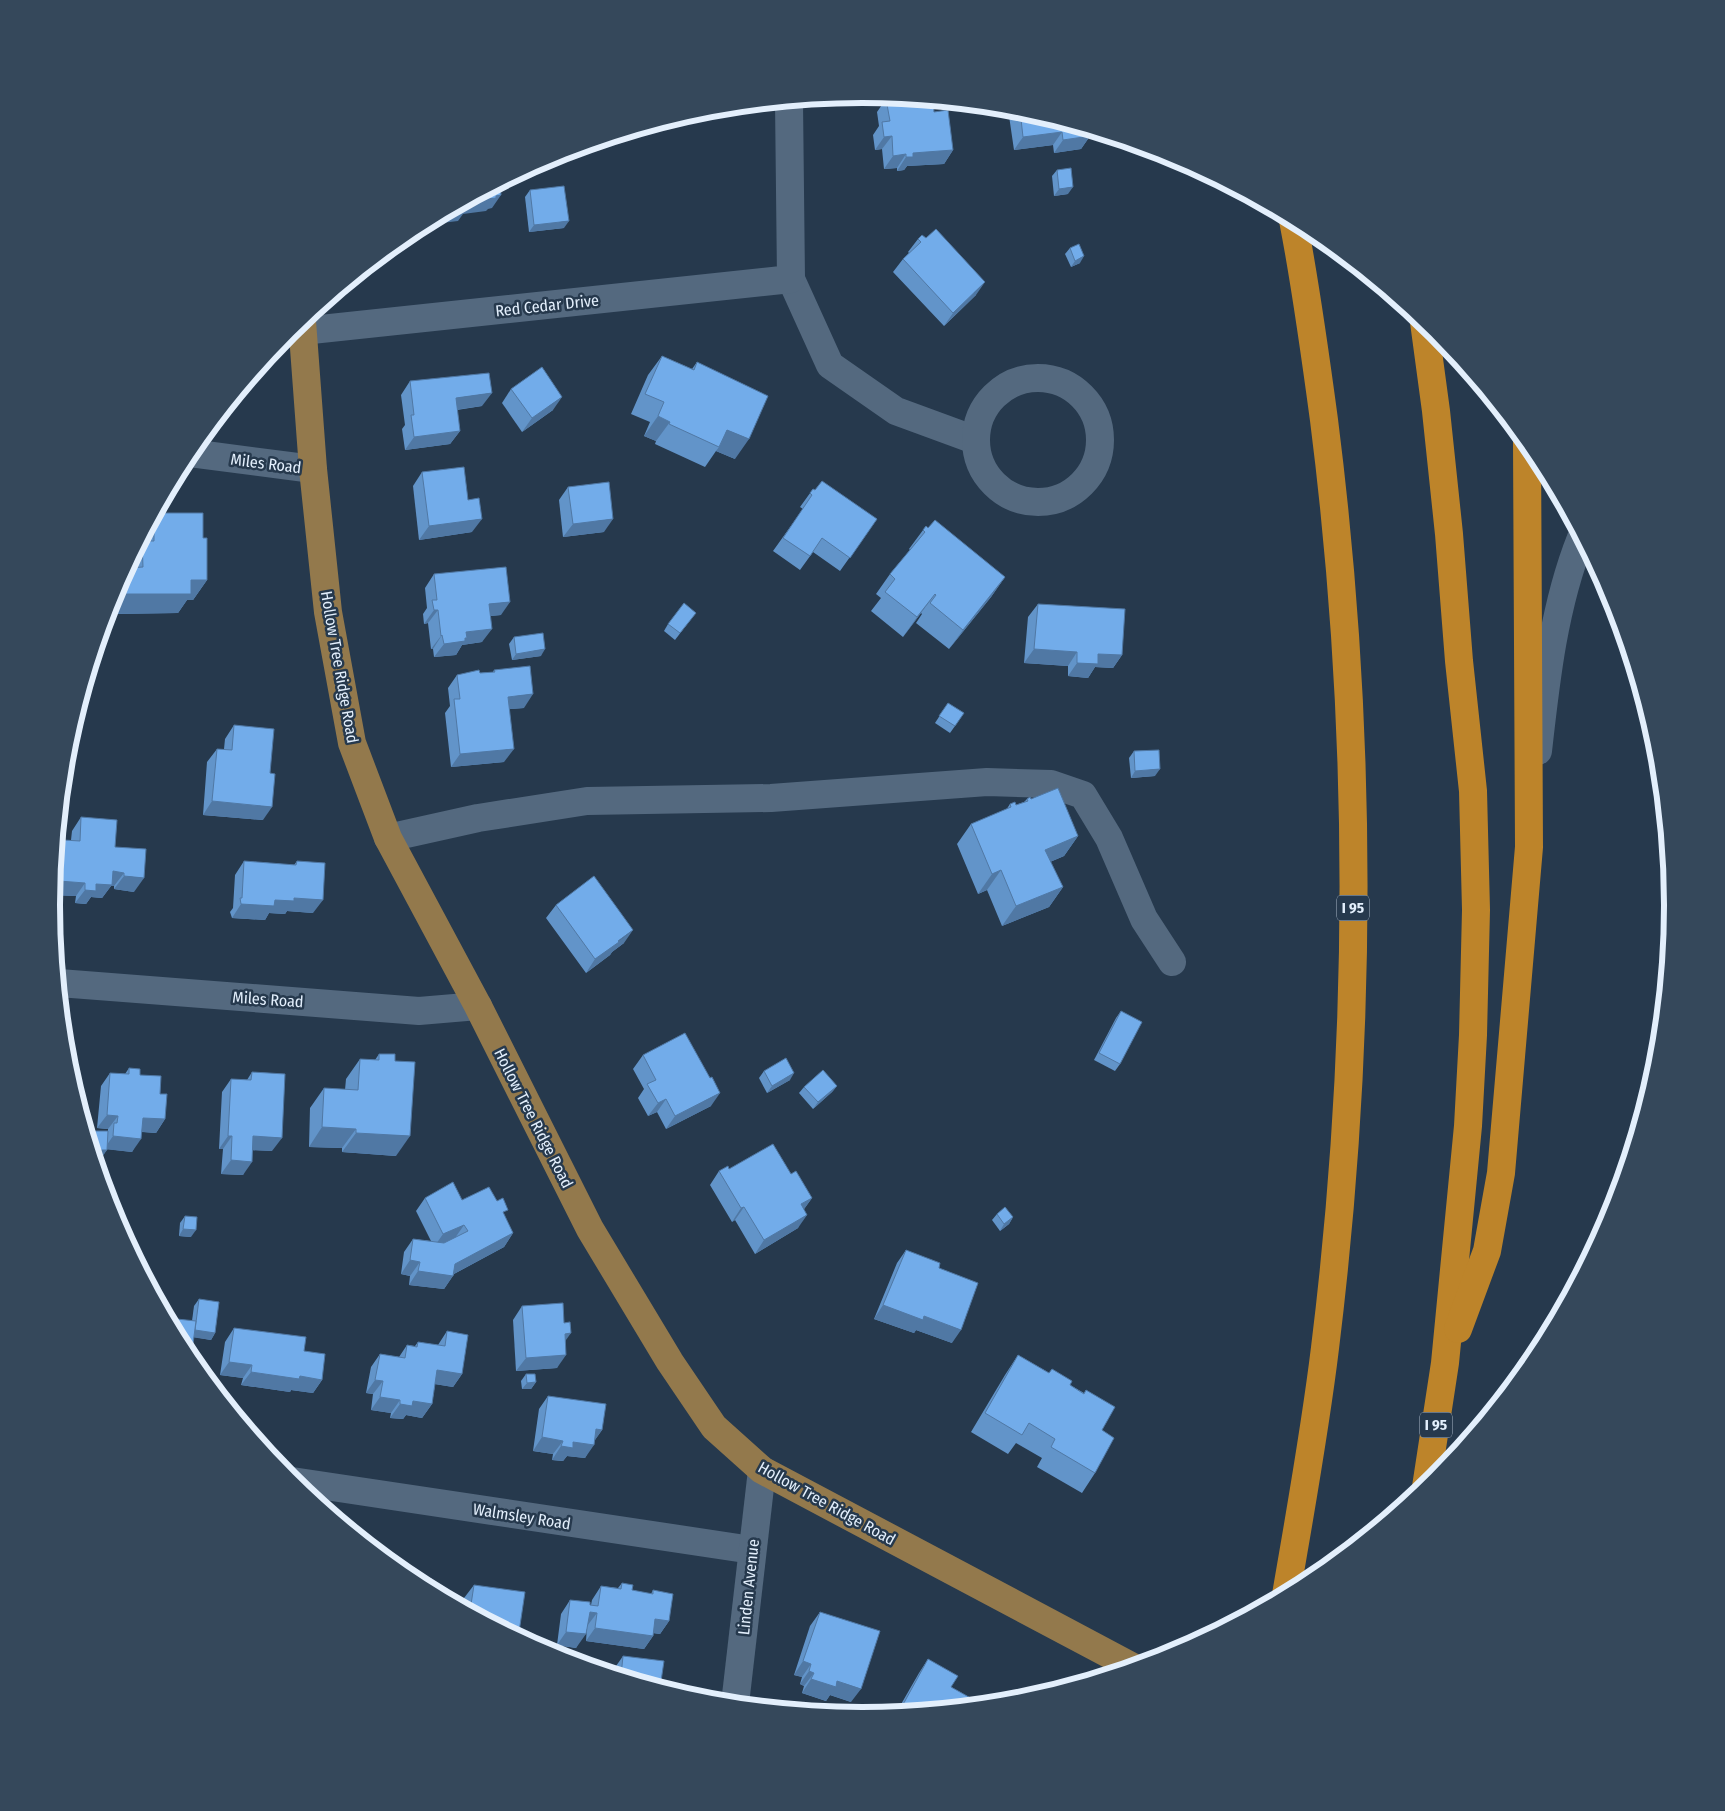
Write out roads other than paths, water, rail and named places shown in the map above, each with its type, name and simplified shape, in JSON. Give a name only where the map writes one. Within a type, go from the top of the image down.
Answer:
[{"type":"highway","name":"I 95","points":[[1288,1585],[1308,1472],[1325,1348],[1338,1223],[1345,1128],[1353,963],[1350,725],[1342,599],[1331,476],[1296,230]]},
{"type":"highway","name":"I 95","points":[[1426,334],[1449,534],[1459,661],[1473,792],[1476,910],[1468,1126],[1445,1363],[1428,1475]]},
{"type":"highway","points":[[1445,1363],[1487,1250],[1501,1173],[1529,847],[1526,455]]},
{"type":"main road","name":"Hollow Tree Ridge Road","points":[[302,331],[313,469],[328,612],[352,743],[388,838],[478,1006],[590,1229],[670,1362],[714,1427],[762,1470],[1126,1663]]},
{"type":"street","points":[[789,107],[791,279],[830,365],[896,411],[975,440]]},
{"type":"street","name":"Red Cedar Drive","points":[[308,325],[791,279]]},
{"type":"street","points":[[1033,377],[1056,379],[1076,390],[1092,408],[1100,429],[1100,452],[1091,474],[1075,491],[1055,501],[1032,503],[1009,496],[991,482],[979,462],[975,440],[980,417],[992,397],[1011,383],[1033,377]]},
{"type":"street","name":"Miles Road","points":[[199,454],[313,469]]},
{"type":"street","points":[[1529,847],[1546,676],[1561,602],[1579,546]]},
{"type":"street","points":[[388,838],[478,818],[587,801],[771,798],[987,782],[1051,784],[1083,794],[1109,838],[1144,919],[1172,962]]},
{"type":"street","name":"Miles Road","points":[[64,983],[419,1011],[478,1006]]},
{"type":"street","name":"Linden Avenue","points":[[736,1698],[762,1470]]},
{"type":"street","name":"Walmsley Road","points":[[306,1483],[752,1550]]}]
